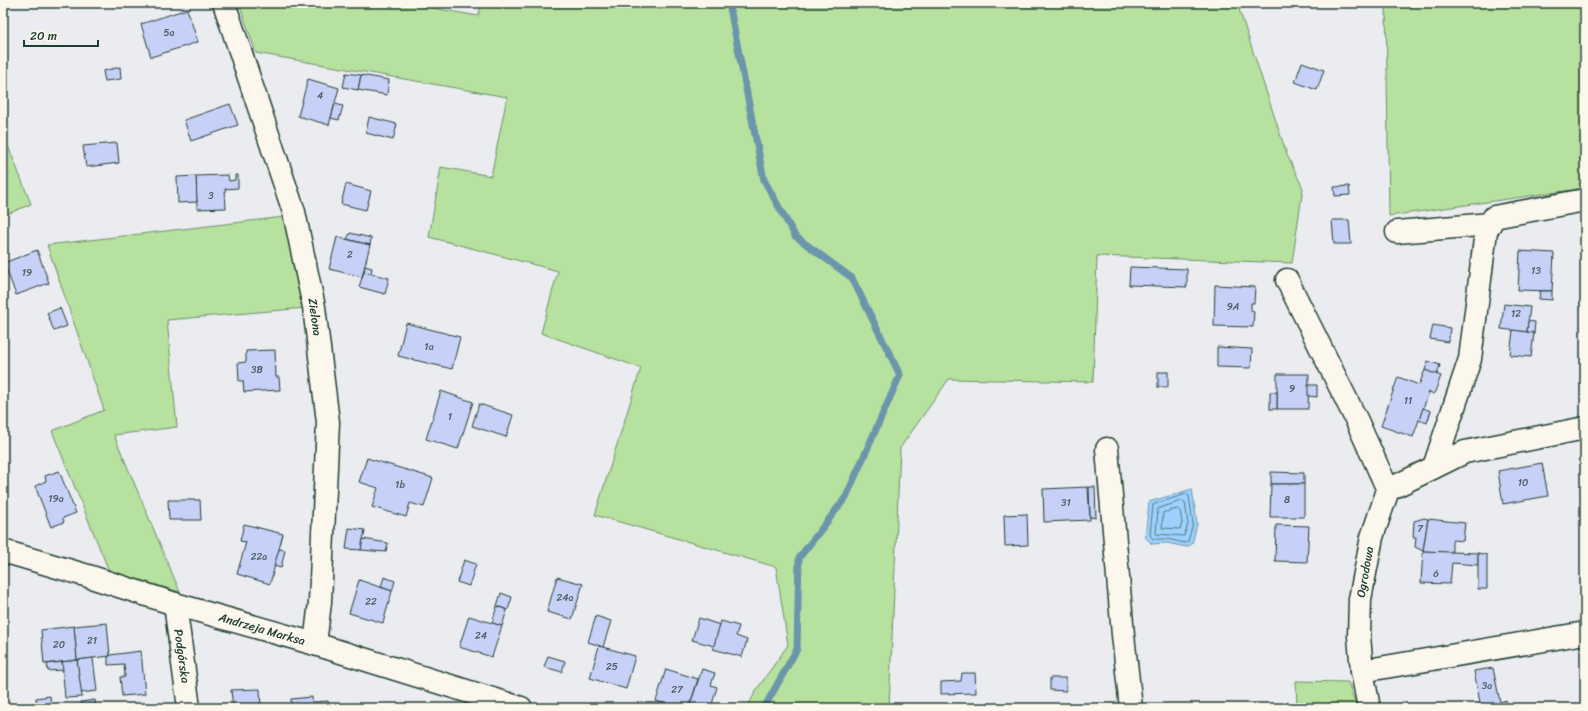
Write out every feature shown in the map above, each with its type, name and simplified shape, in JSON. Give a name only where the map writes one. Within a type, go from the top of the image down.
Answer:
[{"type":"street","name":"Zielona","points":[[224,3],[294,212],[314,307],[328,422],[320,602],[315,644]]},
{"type":"street","points":[[1434,467],[1470,359],[1486,231],[1494,217],[1585,200]]},
{"type":"street","points":[[1397,232],[1490,224]]},
{"type":"street","points":[[1287,280],[1357,421],[1388,490],[1465,452],[1585,428]]},
{"type":"street","points":[[1107,449],[1123,635],[1131,708]]},
{"type":"street","name":"Ogrodowa","points":[[1369,708],[1362,671],[1359,636],[1360,599],[1372,537],[1388,490]]},
{"type":"street","name":"Andrzeja Marksa","points":[[3,551],[175,604],[315,644],[521,708]]},
{"type":"street","name":"Podgórska","points":[[175,604],[190,708]]},
{"type":"street","points":[[1362,671],[1585,633]]},
{"type":"green space","points":[[239,3],[405,3],[478,16],[482,3],[1261,3],[1239,9],[1287,155],[1303,188],[1292,263],[1097,256],[1093,382],[949,379],[900,448],[889,708],[747,708],[757,689],[788,645],[776,567],[595,515],[641,368],[541,333],[558,271],[429,237],[441,167],[491,176],[507,97],[256,53]]},
{"type":"green space","points":[[1386,3],[1585,3],[1585,188],[1389,216]]},
{"type":"green space","points":[[3,133],[31,204],[3,216]]},
{"type":"green space","points":[[284,217],[305,308],[167,320],[177,427],[114,435],[180,592],[109,571],[52,431],[104,410],[47,245]]},
{"type":"green space","points":[[1296,681],[1348,682],[1357,708],[1297,708]]},
{"type":"water","points":[[1192,489],[1197,524],[1192,544],[1186,547],[1167,543],[1152,544],[1145,537],[1149,502]]},
{"type":"building","points":[[187,9],[198,42],[151,57],[141,24]]},
{"type":"building","points":[[1302,62],[1324,70],[1317,90],[1295,82]]},
{"type":"building","points":[[120,67],[121,79],[105,81],[103,71]]},
{"type":"building","points":[[346,73],[361,75],[358,90],[343,87]]},
{"type":"building","points":[[361,75],[389,80],[387,95],[358,90]]},
{"type":"building","points":[[308,79],[339,88],[329,125],[298,116]]},
{"type":"building","points":[[230,104],[238,125],[191,141],[184,120]]},
{"type":"building","points":[[335,104],[343,106],[339,120],[331,118]]},
{"type":"building","points":[[369,117],[397,124],[393,140],[366,133]]},
{"type":"building","points":[[117,143],[119,163],[86,167],[83,146]]},
{"type":"building","points":[[228,175],[229,181],[235,180],[235,175],[238,175],[238,188],[225,189],[226,208],[197,209],[196,176]]},
{"type":"building","points":[[196,176],[197,202],[178,203],[177,177]]},
{"type":"building","points":[[346,184],[371,191],[366,210],[341,204]]},
{"type":"building","points":[[1349,186],[1350,195],[1335,196],[1334,187]]},
{"type":"building","points":[[1332,220],[1349,220],[1351,244],[1334,244]]},
{"type":"building","points":[[350,233],[371,238],[370,245],[347,239]]},
{"type":"building","points":[[337,237],[370,245],[362,277],[329,269]]},
{"type":"building","points":[[37,250],[49,283],[16,295],[4,263]]},
{"type":"building","points":[[1520,251],[1554,253],[1552,291],[1518,290]]},
{"type":"building","points":[[365,266],[372,268],[371,274],[364,272]]},
{"type":"building","points":[[1130,267],[1187,269],[1187,287],[1129,285]]},
{"type":"building","points":[[364,272],[389,278],[385,294],[359,287]]},
{"type":"building","points":[[1215,285],[1255,287],[1254,303],[1251,303],[1251,310],[1254,311],[1253,327],[1214,326]]},
{"type":"building","points":[[1540,291],[1552,291],[1552,300],[1539,299]]},
{"type":"building","points":[[1504,304],[1530,307],[1527,332],[1501,329]]},
{"type":"building","points":[[60,308],[67,326],[54,331],[47,313]]},
{"type":"building","points":[[1528,321],[1535,322],[1534,333],[1527,332]]},
{"type":"building","points":[[406,323],[460,337],[452,369],[398,356]]},
{"type":"building","points":[[1433,325],[1450,328],[1448,342],[1430,339]]},
{"type":"building","points":[[1513,330],[1534,333],[1531,357],[1510,355]]},
{"type":"building","points":[[1217,347],[1252,349],[1251,368],[1217,367]]},
{"type":"building","points":[[275,350],[276,377],[279,377],[280,390],[244,392],[243,381],[239,381],[238,363],[246,362],[246,351]]},
{"type":"building","points":[[1428,361],[1440,365],[1437,375],[1425,370]]},
{"type":"building","points":[[1425,370],[1441,376],[1434,394],[1429,392],[1413,437],[1381,426],[1398,377],[1419,385]]},
{"type":"building","points":[[1158,372],[1168,372],[1168,387],[1158,387]]},
{"type":"building","points":[[1277,374],[1309,374],[1308,409],[1277,409]]},
{"type":"building","points":[[1308,385],[1317,385],[1317,397],[1308,396]]},
{"type":"building","points":[[441,391],[473,402],[458,449],[426,439]]},
{"type":"building","points":[[1270,392],[1277,392],[1277,409],[1270,409]]},
{"type":"building","points":[[479,404],[513,415],[506,437],[472,426]]},
{"type":"building","points":[[1423,408],[1431,411],[1427,423],[1419,420]]},
{"type":"building","points":[[367,458],[433,478],[424,507],[410,503],[406,517],[372,507],[378,488],[359,482]]},
{"type":"building","points":[[1542,463],[1548,496],[1503,504],[1498,471]]},
{"type":"building","points":[[59,471],[76,513],[63,518],[64,522],[51,527],[35,486],[46,481],[45,476]]},
{"type":"building","points":[[1271,472],[1304,473],[1304,484],[1271,484]]},
{"type":"building","points":[[1271,484],[1304,484],[1304,517],[1270,517]]},
{"type":"building","points":[[1088,487],[1090,520],[1044,522],[1043,489]]},
{"type":"building","points":[[1089,487],[1095,487],[1096,518],[1090,517]]},
{"type":"building","points":[[168,500],[200,500],[201,520],[169,520]]},
{"type":"building","points":[[1027,514],[1028,545],[1005,546],[1004,515]]},
{"type":"building","points":[[1424,518],[1428,519],[1423,551],[1415,547],[1416,537],[1413,537],[1414,521]]},
{"type":"building","points":[[1428,519],[1465,523],[1463,541],[1452,540],[1452,553],[1423,551]]},
{"type":"building","points":[[244,524],[283,534],[270,584],[237,574],[246,542],[240,541]]},
{"type":"building","points":[[1276,525],[1309,526],[1307,562],[1275,561]]},
{"type":"building","points":[[349,528],[365,530],[361,550],[346,549]]},
{"type":"building","points":[[363,539],[388,543],[386,552],[361,550]]},
{"type":"building","points":[[279,549],[285,550],[281,568],[274,566]]},
{"type":"building","points":[[1423,551],[1478,553],[1478,565],[1452,563],[1450,584],[1421,583]]},
{"type":"building","points":[[1478,553],[1487,555],[1487,589],[1478,589]]},
{"type":"building","points":[[464,560],[476,564],[469,586],[457,582]]},
{"type":"building","points":[[384,577],[395,581],[392,591],[381,587]]},
{"type":"building","points":[[557,577],[583,584],[572,619],[547,612]]},
{"type":"building","points":[[359,580],[392,591],[383,623],[349,613]]},
{"type":"building","points":[[501,593],[512,597],[508,610],[497,606]]},
{"type":"building","points":[[497,606],[507,610],[502,626],[492,623]]},
{"type":"building","points":[[469,616],[502,626],[492,657],[459,647]]},
{"type":"building","points":[[596,616],[611,621],[603,647],[588,642]]},
{"type":"building","points":[[699,618],[720,625],[714,646],[692,640]]},
{"type":"building","points":[[721,621],[739,626],[736,636],[747,640],[742,657],[713,649]]},
{"type":"building","points":[[107,623],[110,656],[77,660],[74,626]]},
{"type":"building","points":[[74,626],[77,660],[44,664],[41,630]]},
{"type":"building","points":[[599,646],[635,656],[626,689],[590,678]]},
{"type":"building","points":[[141,651],[145,694],[122,696],[120,677],[125,677],[124,664],[108,665],[108,657],[110,655]]},
{"type":"building","points":[[548,656],[565,661],[562,672],[544,667]]},
{"type":"building","points":[[93,658],[97,691],[81,693],[77,660]]},
{"type":"building","points":[[77,660],[82,697],[65,698],[62,662]]},
{"type":"building","points":[[62,662],[63,670],[48,671],[47,664]]},
{"type":"building","points":[[1493,668],[1500,702],[1506,700],[1508,708],[1481,708],[1474,671]]},
{"type":"building","points":[[666,669],[698,679],[689,708],[680,708],[656,701]]},
{"type":"building","points":[[702,669],[715,673],[711,685],[717,687],[711,708],[689,708]]},
{"type":"building","points":[[962,673],[975,673],[976,693],[941,694],[941,682],[961,681]]},
{"type":"building","points":[[1050,678],[1066,678],[1066,691],[1050,690]]},
{"type":"building","points":[[260,689],[261,708],[233,708],[231,690]]},
{"type":"building","points":[[50,696],[51,708],[37,708],[36,698]]},
{"type":"building","points":[[312,697],[312,702],[328,701],[329,708],[291,708],[291,699]]},
{"type":"building","points":[[95,700],[96,708],[82,708],[81,702]]},
{"type":"building","points":[[65,706],[65,708],[51,708],[51,707]]},
{"type":"waterway","points":[[729,3],[764,180],[795,236],[852,278],[900,375],[846,497],[799,558],[797,649],[764,708]]}]
